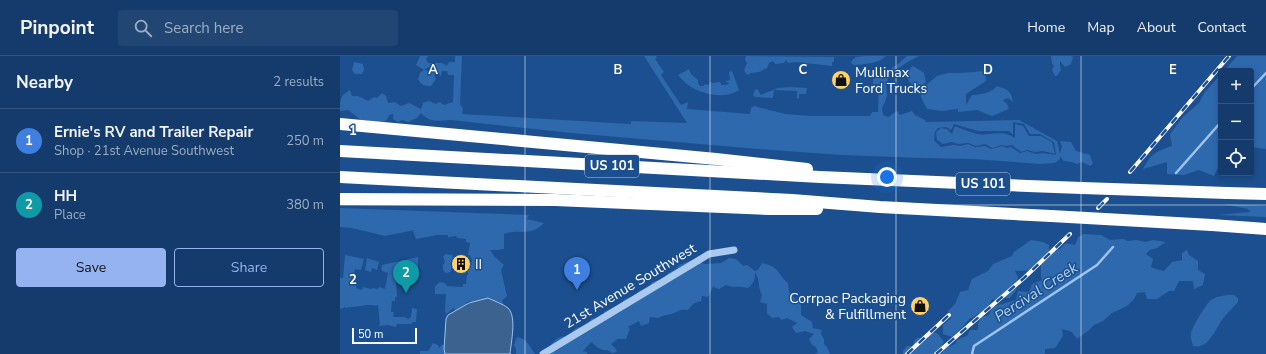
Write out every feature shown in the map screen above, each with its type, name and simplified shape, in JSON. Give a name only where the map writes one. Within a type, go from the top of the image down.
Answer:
[{"type":"highway","points":[[340,124],[752,162],[883,180]]},
{"type":"highway","name":"US 101","points":[[340,152],[883,180],[1266,194]]},
{"type":"highway","name":"US 101","points":[[340,177],[792,200],[880,207],[1266,229]]},
{"type":"highway","points":[[340,199],[555,200],[769,209],[880,207]]},
{"type":"street","name":"21st Avenue Southwest","points":[[543,354],[708,254],[734,250]]},
{"type":"shaded area","points":[[420,56],[428,56],[426,59],[428,63],[442,63],[446,65],[446,67],[449,62],[455,62],[455,56],[462,56],[460,104],[463,109],[462,114],[631,124],[631,121],[687,123],[644,56],[656,56],[657,58],[655,59],[664,72],[661,75],[681,105],[688,102],[687,109],[750,114],[751,108],[754,106],[785,114],[811,116],[870,116],[872,112],[878,112],[879,84],[873,84],[873,79],[898,64],[907,56],[919,56],[889,74],[886,86],[887,95],[882,108],[883,115],[888,117],[897,111],[900,115],[912,111],[915,115],[926,122],[1019,120],[1057,141],[1060,154],[1062,146],[1060,141],[1071,142],[1076,151],[1090,155],[1093,164],[1090,166],[1082,162],[1077,164],[1063,161],[1060,156],[1060,159],[1055,163],[1040,164],[973,159],[842,155],[758,149],[571,133],[451,120],[434,121],[421,113],[417,118],[408,122],[402,120],[398,122],[393,119],[393,114],[389,115],[386,121],[371,123],[368,120],[361,120],[348,110],[340,111],[341,98],[350,90],[352,96],[358,96],[368,101],[374,97],[377,98],[382,93],[386,96],[388,103],[395,102],[401,106],[409,103],[421,109],[423,103],[429,101],[436,104],[439,102],[444,105],[453,102],[454,75],[448,75],[447,71],[442,71],[441,76],[436,74],[434,75],[436,79],[431,86],[425,85],[420,83],[418,79],[420,73],[424,70],[416,65]],"holes":[[[432,67],[431,71],[424,70]],[[1013,122],[1024,124],[1030,134],[1040,134],[1054,142],[1056,155],[1043,153],[1036,154],[1027,151],[1020,153],[1011,147],[1007,148],[1002,146],[991,149],[985,146],[975,147],[968,144],[961,146],[953,145],[941,147],[934,140],[935,132],[938,128],[946,127],[951,130],[954,124],[978,131],[1009,131],[1013,135]]]},
{"type":"shaded area","points":[[746,56],[834,57],[834,62],[832,62],[832,66],[796,62],[788,63],[786,60],[784,63],[775,64],[773,61],[769,63],[767,68],[748,75],[744,70],[747,63],[745,60]]},
{"type":"shaded area","points":[[886,56],[879,61],[871,63],[854,65],[851,63],[855,57]]},
{"type":"shaded area","points":[[1051,56],[1073,57],[1071,64],[1065,67],[1060,61],[1061,70],[1057,76],[1055,76],[1052,70],[1054,66],[1052,64]]},
{"type":"shaded area","points":[[1237,56],[1266,56],[1266,149],[1254,147],[1254,68],[1227,68]]},
{"type":"shaded area","points":[[354,62],[363,64],[364,70],[362,74],[355,74],[352,70]]},
{"type":"shaded area","points":[[913,66],[924,73],[926,82],[923,85],[916,87],[909,81],[907,71]]},
{"type":"shaded area","points":[[689,69],[691,74],[698,80],[700,86],[706,84],[709,85],[711,82],[719,82],[721,85],[727,85],[729,83],[725,81],[730,80],[729,72],[732,71],[739,90],[730,94],[714,95],[697,90],[683,81],[678,75]]},
{"type":"shaded area","points":[[985,71],[986,81],[966,94],[966,105],[972,95],[983,94],[997,86],[1010,93],[1013,102],[1008,98],[1003,100],[1009,109],[992,116],[977,110],[958,112],[958,109],[942,111],[927,109],[921,97],[921,89],[937,76],[948,73]]},
{"type":"shaded area","points":[[1218,77],[1218,168],[1214,176],[1199,170],[1184,175],[1167,174],[1167,162],[1143,169],[1154,154],[1172,146],[1170,134],[1183,117],[1199,103],[1205,92]]},
{"type":"shaded area","points":[[778,88],[807,88],[806,94],[799,94],[799,99],[797,98],[797,91],[774,90],[772,98],[755,97],[753,95],[757,89],[761,95]]},
{"type":"shaded area","points":[[1015,124],[1023,126],[1029,136],[1041,136],[1052,142],[1055,154],[1043,151],[1035,152],[1027,150],[1021,152],[1012,145],[1002,145],[992,148],[985,144],[976,146],[968,143],[958,144],[952,142],[943,144],[937,140],[936,132],[941,128],[947,129],[952,134],[955,126],[977,134],[1001,133],[1015,138]]},
{"type":"shaded area","points":[[1223,204],[1266,206],[1266,217],[1218,215],[1250,212],[1248,209]]},
{"type":"shaded area","points":[[340,208],[529,215],[527,219],[544,223],[539,228],[534,230],[509,232],[504,234],[504,249],[490,250],[504,265],[501,270],[507,296],[502,301],[506,308],[471,303],[471,301],[465,303],[468,304],[455,313],[454,308],[446,314],[446,294],[435,294],[435,286],[440,282],[445,283],[447,286],[463,287],[463,284],[466,284],[468,270],[471,267],[472,261],[470,255],[468,255],[470,243],[466,242],[466,239],[457,238],[456,236],[448,238],[448,235],[437,235],[416,239],[413,231],[415,230],[385,236],[352,228],[340,227]]},
{"type":"shaded area","points":[[1084,234],[1101,235],[1110,240],[1123,239],[1128,241],[1137,240],[1145,242],[1153,240],[1166,242],[1157,248],[1150,250],[1146,254],[1153,259],[1151,267],[1164,271],[1172,262],[1182,260],[1182,253],[1187,250],[1189,255],[1198,261],[1198,270],[1205,274],[1203,285],[1194,289],[1193,281],[1179,281],[1174,291],[1169,291],[1157,299],[1147,299],[1145,292],[1137,293],[1134,299],[1127,306],[1112,313],[1077,339],[1072,332],[1062,329],[1063,336],[1055,348],[1045,349],[1045,354],[903,354],[903,351],[907,346],[914,346],[913,343],[917,338],[928,339],[928,336],[933,332],[938,334],[944,342],[936,351],[942,353],[945,348],[955,344],[958,339],[967,336],[970,330],[978,330],[978,324],[981,317],[989,315],[992,307],[1016,300],[1018,291],[1029,292],[1032,284],[1042,280],[1041,263],[1046,257],[1039,262],[1036,270],[1015,271],[1018,277],[1016,290],[1010,298],[1005,298],[998,302],[992,299],[987,312],[977,314],[969,319],[952,337],[943,334],[943,325],[951,318],[948,311],[955,304],[960,292],[968,290],[972,279],[988,271],[993,264],[1012,256],[1014,252],[1031,240],[1043,242],[1049,245],[1049,251],[1060,249],[1066,243],[1075,245],[1078,237]]},
{"type":"shaded area","points":[[445,254],[453,255],[450,264],[452,267],[450,272],[446,273],[443,270],[443,265],[445,262],[443,257]]},
{"type":"shaded area","points":[[345,255],[364,259],[361,270],[355,269],[352,284],[357,286],[356,288],[362,290],[363,287],[378,289],[379,287],[385,289],[388,273],[382,271],[382,265],[418,257],[418,270],[416,273],[401,272],[401,276],[398,276],[396,279],[397,297],[395,297],[395,301],[392,301],[391,312],[394,312],[393,317],[405,317],[408,319],[411,317],[412,308],[417,309],[416,322],[411,324],[397,324],[396,327],[388,325],[379,326],[378,305],[345,308],[345,306],[344,308],[340,309],[340,278],[343,278]]},
{"type":"shaded area","points":[[367,258],[379,262],[377,270],[372,268],[371,272],[365,270]]},
{"type":"shaded area","points":[[729,258],[736,259],[743,266],[747,265],[755,271],[758,270],[762,263],[776,269],[788,283],[789,292],[801,305],[801,315],[812,322],[813,328],[822,330],[821,334],[824,339],[824,344],[830,354],[815,354],[818,352],[816,347],[812,345],[809,339],[814,334],[805,331],[796,333],[792,327],[797,323],[787,318],[781,320],[779,317],[772,318],[767,313],[767,304],[760,302],[762,295],[755,272],[754,281],[748,288],[726,285],[719,289],[713,287],[708,297],[702,296],[701,301],[693,304],[688,310],[681,310],[658,318],[650,317],[649,323],[641,326],[639,321],[628,327],[630,329],[626,339],[618,339],[611,344],[617,352],[612,353],[607,350],[600,349],[591,342],[583,351],[587,352],[587,354],[552,354],[551,344],[558,338],[568,335],[576,328],[586,325],[592,318],[605,322],[604,312],[620,304],[625,299],[635,296],[639,291],[649,287],[652,282],[663,279],[668,273],[676,269],[679,265],[692,260],[705,264],[721,263]]},
{"type":"shaded area","points":[[1234,295],[1238,298],[1238,302],[1225,316],[1208,341],[1199,346],[1193,346],[1191,333],[1208,303],[1217,297]]},
{"type":"shaded area","points":[[488,298],[508,308],[511,312],[513,330],[510,354],[445,354],[446,319],[448,315],[469,303]]},
{"type":"shaded area","points":[[517,337],[524,339],[535,354],[516,354],[514,345]]},
{"type":"shaded area","points":[[433,343],[438,345],[439,348],[442,345],[449,344],[454,354],[420,354],[420,351],[428,351]]},
{"type":"waterway","name":"Percival Creek","points":[[1254,86],[1266,73]]},
{"type":"waterway","name":"Percival Creek","points":[[1176,173],[1218,125]]},
{"type":"waterway","name":"Percival Creek","points":[[972,354],[974,346],[1097,265],[1113,247]]},
{"type":"railway","points":[[1130,172],[1229,56]]},
{"type":"railway","points":[[1098,208],[1107,199]]},
{"type":"railway","points":[[936,354],[1024,278],[1070,234]]},
{"type":"railway","points":[[907,354],[949,315]]},
{"type":"place","name":"Mullinax Ford Trucks","points":[[841,80]]},
{"type":"place","name":"II","points":[[461,264]]},
{"type":"place","name":"Ernie's RV and Trailer Repair","points":[[577,290]]},
{"type":"place","name":"HH","points":[[406,293]]},
{"type":"place","name":"Corrpac Packaging & Fulfillment","points":[[920,306]]}]
